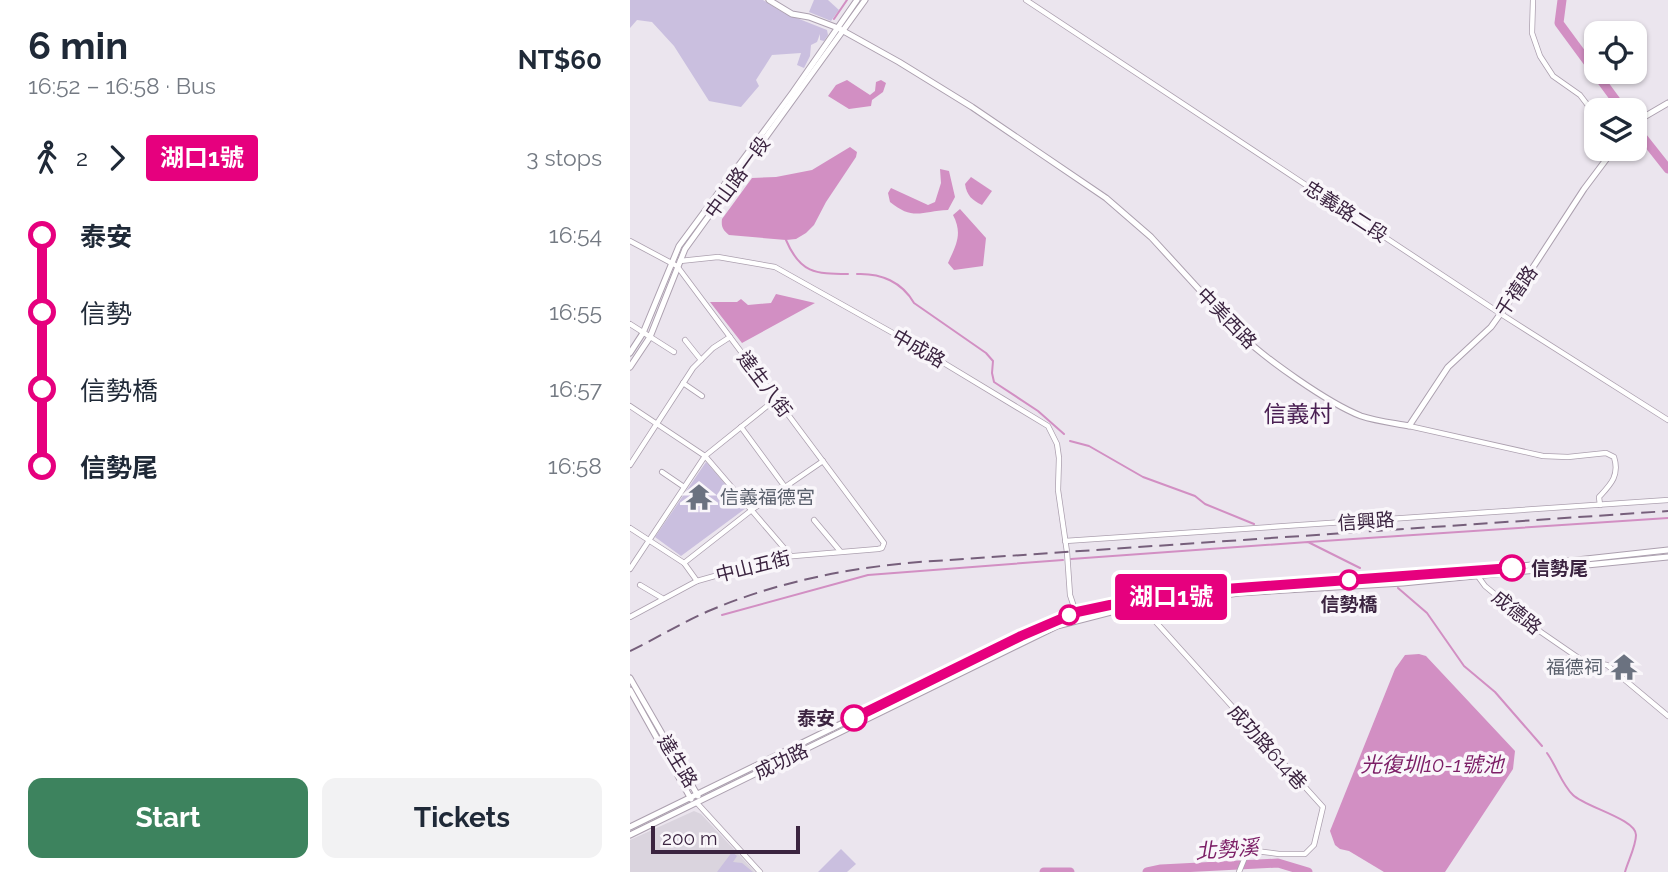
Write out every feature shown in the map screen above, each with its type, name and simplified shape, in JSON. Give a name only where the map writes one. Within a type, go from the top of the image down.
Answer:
[{"type":"street","name":"中美西路","points":[[769,0],[792,13],[841,30],[972,107],[1106,198],[1151,237],[1248,342],[1291,373],[1361,416],[1543,456],[1568,457],[1606,453],[1614,457],[1616,470],[1613,482],[1599,497],[1600,505]]},
{"type":"street","name":"中山路一段","points":[[841,30],[857,0]]},
{"type":"street","name":"中山路一段","points":[[630,367],[647,335],[676,263],[681,243],[865,0]]},
{"type":"street","name":"忠義路二段","points":[[1026,0],[1501,314],[1668,420]]},
{"type":"street","points":[[1533,0],[1532,33],[1539,56],[1553,76],[1584,100]]},
{"type":"street","points":[[1647,115],[1668,103]]},
{"type":"street","name":"千禧路","points":[[1409,426],[1448,367],[1491,327],[1501,314],[1605,161]]},
{"type":"street","name":"達生八街","points":[[630,241],[676,263],[883,539],[884,545]]},
{"type":"street","name":"中成路","points":[[676,263],[718,257],[775,267],[909,342],[1048,426],[1057,444],[1058,490],[1070,596],[1078,616]]},
{"type":"street","points":[[630,324],[674,352]]},
{"type":"street","name":"中山路一段","points":[[630,353],[647,335]]},
{"type":"street","points":[[630,465],[683,383],[701,360],[730,337]]},
{"type":"street","points":[[685,340],[701,360]]},
{"type":"street","points":[[683,383],[702,397]]},
{"type":"street","points":[[630,569],[705,456],[776,399]]},
{"type":"street","points":[[630,406],[705,456],[790,555]]},
{"type":"street","points":[[741,427],[785,487]]},
{"type":"street","points":[[684,563],[753,509],[823,460]]},
{"type":"street","points":[[662,472],[684,487]]},
{"type":"street","name":"信興路","points":[[1065,541],[1668,500]]},
{"type":"street","points":[[814,520],[840,552]]},
{"type":"street","points":[[630,528],[684,563],[697,581]]},
{"type":"street","name":"中山五街","points":[[630,618],[697,581],[790,555],[878,549],[884,545]]},
{"type":"street","name":"成功路","points":[[630,827],[1078,616],[1143,604],[1239,593],[1403,583],[1668,550]]},
{"type":"street","name":"成功路","points":[[1477,573],[1668,557]]},
{"type":"street","name":"成德路","points":[[1477,573],[1485,586],[1538,630],[1583,661],[1607,665],[1668,716]]},
{"type":"street","points":[[640,585],[663,599]]},
{"type":"street","name":"成功路614巷","points":[[1143,604],[1322,807],[1314,845],[1305,854],[1248,850],[1241,869]]},
{"type":"street","name":"達生路","points":[[630,678],[698,794],[697,803],[689,798],[630,690]]},
{"type":"street","name":"成功路","points":[[630,835],[697,803],[776,760]]},
{"type":"street","points":[[697,803],[760,872]]},
{"type":"shaded area","points":[[630,0],[763,0],[784,13],[827,30],[828,35],[824,41],[820,40],[820,34],[817,42],[811,45],[810,56],[804,68],[797,65],[801,53],[772,55],[756,80],[759,86],[741,107],[709,101],[674,46],[652,22],[637,20],[630,28]]},
{"type":"shaded area","points":[[814,0],[828,0],[839,10],[831,21],[809,12]]},
{"type":"shaded area","points":[[706,462],[746,508],[681,556],[655,537]]},
{"type":"shaded area","points":[[694,811],[701,814],[755,872],[630,872],[630,840]]},
{"type":"shaded area","points":[[841,849],[856,864],[847,872],[818,872]]},
{"type":"shaded area","points":[[732,852],[737,856],[733,862],[742,863],[753,872],[717,872]]},
{"type":"water","points":[[847,80],[870,95],[875,91],[876,82],[881,80],[886,83],[883,92],[872,100],[871,106],[849,109],[828,96],[836,85]]},
{"type":"water","points":[[850,147],[857,152],[856,157],[814,225],[806,233],[796,239],[786,240],[729,235],[724,230],[722,219],[752,178],[776,177],[812,170]]},
{"type":"water","points":[[940,169],[949,171],[955,197],[948,210],[918,214],[898,208],[890,202],[888,193],[891,188],[928,205],[935,202],[941,183]]},
{"type":"water","points":[[971,177],[992,191],[982,205],[967,192],[965,184]]},
{"type":"water","points":[[960,209],[986,238],[983,266],[954,270],[948,263],[958,234],[953,215]]},
{"type":"water","points":[[776,294],[815,303],[742,343],[710,302],[737,302],[741,299],[748,305],[771,303]]},
{"type":"water","name":"光復圳10-1號池","points":[[1405,655],[1426,656],[1515,751],[1513,769],[1445,872],[1384,872],[1349,851],[1340,849],[1335,845],[1330,831],[1395,669]]},
{"type":"waterway","points":[[834,19],[847,0]]},
{"type":"waterway","points":[[1562,0],[1559,23],[1614,98]]},
{"type":"waterway","points":[[1647,142],[1668,169]]},
{"type":"waterway","points":[[786,240],[797,259],[810,269],[848,274]]},
{"type":"waterway","points":[[857,274],[874,275],[897,284],[914,303],[986,353],[993,361],[994,382],[1038,411],[1064,434]]},
{"type":"waterway","points":[[1070,441],[1089,446],[1143,477],[1195,496],[1205,504],[1254,524]]},
{"type":"waterway","points":[[1308,542],[1668,518]]},
{"type":"waterway","points":[[1071,559],[1308,542],[1360,568]]},
{"type":"waterway","points":[[722,615],[868,575],[1063,560]]},
{"type":"waterway","points":[[1398,588],[1427,613],[1464,666],[1495,692],[1542,746]]},
{"type":"waterway","points":[[1547,753],[1573,795],[1619,818],[1634,829],[1636,839],[1625,872]]},
{"type":"waterway","name":"北勢溪","points":[[1147,872],[1278,863],[1308,872]]},
{"type":"waterway","name":"北勢溪","points":[[1044,872],[1070,872]]},
{"type":"railway","points":[[630,651],[736,600],[787,584],[866,568],[919,562],[1668,511]]},
{"type":"bus line","name":"湖口1號","points":[[854,718],[1021,636],[1077,612],[1110,605],[1270,584],[1512,568]]},
{"type":"place","name":"信義福德宮","points":[[699,497]]},
{"type":"place","name":"信勢尾","points":[[1512,568]]},
{"type":"place","name":"信勢橋","points":[[1349,580]]},
{"type":"place","name":"福德祠","points":[[1624,667]]},
{"type":"place","name":"泰安","points":[[854,718]]},
{"type":"district","name":"信義村","points":[[1298,413]]}]
